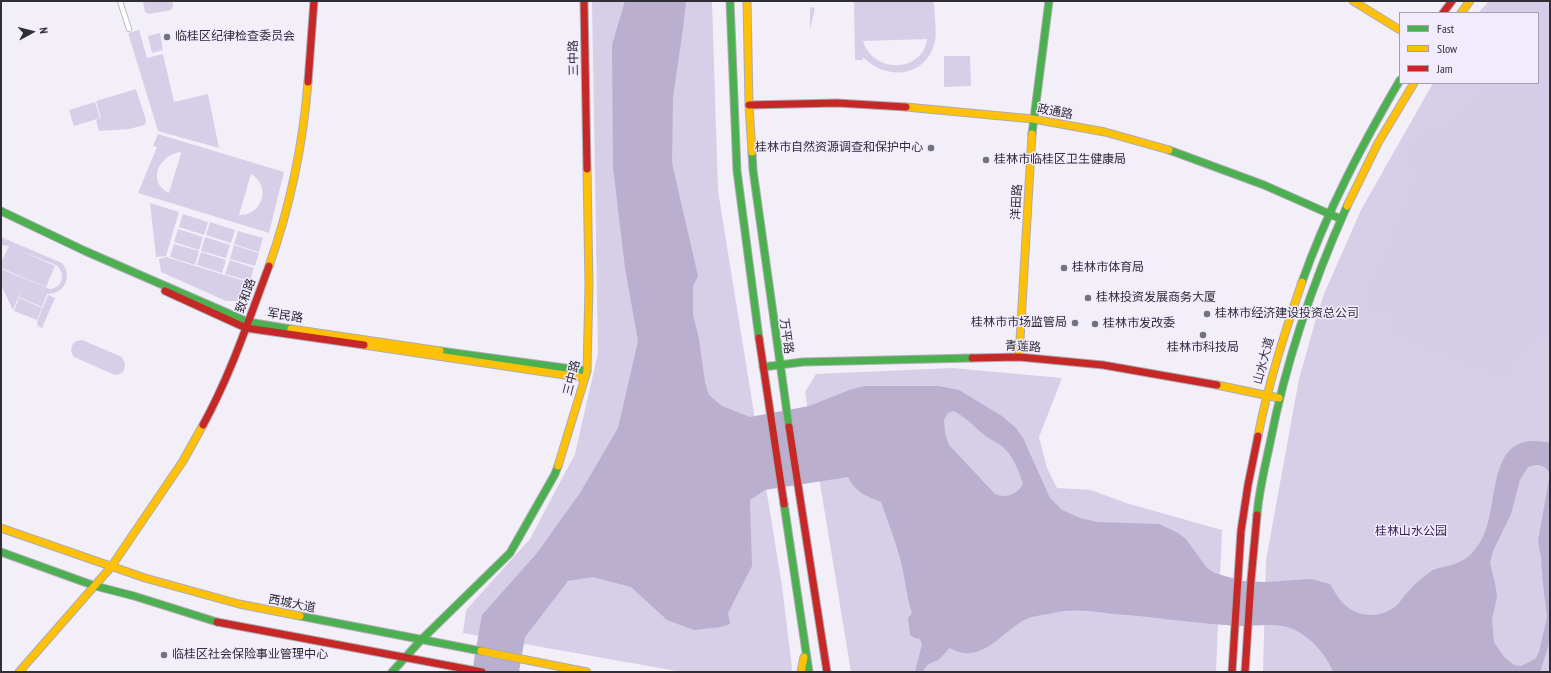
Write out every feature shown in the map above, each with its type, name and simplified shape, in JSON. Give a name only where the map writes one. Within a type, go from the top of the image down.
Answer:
[{"type":"main road","name":"致和路","points":[[19,672],[111,567],[183,461],[216,401],[247,325],[276,246],[288,205],[306,109],[314,1]]},
{"type":"main road","name":"三中路","points":[[392,672],[421,640],[510,553],[555,474],[586,374],[589,284],[584,1]]},
{"type":"main road","points":[[730,1],[736,171],[763,367],[809,672]]},
{"type":"main road","name":"万平路","points":[[747,1],[749,106],[753,170],[779,365],[827,672]]},
{"type":"main road","name":"洋田路","points":[[1019,357],[1033,119],[1049,1]]},
{"type":"main road","points":[[1353,1],[1399,29]]},
{"type":"main road","points":[[1444,12],[1452,1]]},
{"type":"main road","points":[[1461,12],[1470,1]]},
{"type":"main road","name":"山水大道","points":[[1232,672],[1238,569],[1248,486],[1267,395],[1283,333],[1329,213],[1386,102],[1399,82]]},
{"type":"main road","name":"山水大道","points":[[1245,672],[1251,570],[1260,488],[1280,398],[1296,337],[1317,278],[1341,219],[1393,116],[1413,84]]},
{"type":"main road","name":"政通路","points":[[749,106],[837,103],[922,108],[1033,119],[1105,132],[1182,153],[1264,185],[1341,219]]},
{"type":"main road","name":"军民路","points":[[1,211],[247,325]]},
{"type":"main road","name":"军民路","points":[[1,216],[247,325],[422,349],[586,374]]},
{"type":"main road","name":"青莲路","points":[[763,367],[803,362],[1019,357],[1103,365],[1180,378],[1280,398]]},
{"type":"main road","name":"西城大道","points":[[1,528],[145,578],[239,604],[587,672]]},
{"type":"main road","points":[[1,552],[95,586],[134,596],[224,625],[482,672]]},
{"type":"main road","points":[[801,672],[805,647]]},
{"type":"main road","points":[[824,653],[832,672]]},
{"type":"street","points":[[120,1],[129,29]]},
{"type":"green space","points":[[143,1],[172,1],[173,6],[171,10],[149,14],[145,12]]},
{"type":"green space","points":[[592,1],[712,1],[718,191],[782,586],[792,668],[791,672],[682,672],[463,633],[466,610],[530,539],[575,454],[598,353]]},
{"type":"green space","points":[[854,1],[934,1],[936,36],[931,53],[924,62],[905,72],[894,72],[883,70],[873,65],[863,57],[863,60],[855,60]],"holes":[[[927,39],[924,50],[917,58],[908,63],[897,65],[887,64],[868,52],[863,41]]]},
{"type":"green space","name":"桂林山水公园","points":[[1489,1],[1550,1],[1550,672],[1263,672],[1266,560],[1299,379],[1324,294],[1361,210],[1432,84],[1539,84],[1539,12],[1479,12]]},
{"type":"green space","points":[[810,7],[815,8],[810,30]]},
{"type":"green space","points":[[139,30],[147,58],[163,54],[174,102],[208,94],[219,148],[158,131],[128,33]]},
{"type":"green space","points":[[160,33],[163,50],[152,53],[148,36]]},
{"type":"green space","points":[[944,56],[970,56],[971,86],[944,87]]},
{"type":"green space","points":[[136,89],[146,120],[145,125],[129,129],[99,131],[96,120],[101,118],[96,101]]},
{"type":"green space","points":[[95,102],[100,118],[74,126],[69,110]]},
{"type":"green space","points":[[158,134],[284,172],[269,233],[138,193],[157,147],[153,146]],"holes":[[[181,153],[169,193],[162,188],[158,182],[158,169],[161,163],[167,158],[173,154]],[[251,174],[257,179],[261,186],[262,199],[254,211],[239,215]]]},
{"type":"green space","points":[[150,203],[179,212],[166,256],[156,257]]},
{"type":"green space","points":[[183,214],[208,222],[204,235],[179,227]]},
{"type":"green space","points":[[210,222],[235,230],[231,243],[206,235]]},
{"type":"green space","points":[[178,229],[203,237],[199,250],[174,242]]},
{"type":"green space","points":[[238,231],[263,238],[259,252],[234,244]]},
{"type":"green space","points":[[1,237],[62,263],[65,268],[67,279],[63,288],[47,294],[42,307],[19,297],[24,284],[13,310],[1,285],[1,269],[50,289],[58,286],[62,280],[59,268],[56,265],[19,250],[55,266],[46,287],[1,268],[1,263],[9,246],[1,245]]},
{"type":"green space","points":[[205,237],[230,245],[226,258],[201,251]]},
{"type":"green space","points":[[174,244],[199,251],[195,265],[170,257]]},
{"type":"green space","points":[[234,245],[259,253],[255,266],[230,259]]},
{"type":"green space","points":[[201,252],[226,260],[222,273],[197,265]]},
{"type":"green space","points":[[166,257],[254,284],[251,291],[242,301],[226,301],[161,272],[159,259]]},
{"type":"green space","points":[[230,260],[254,268],[250,281],[225,274]]},
{"type":"green space","points":[[48,295],[55,298],[42,328],[38,326],[37,322]]},
{"type":"green space","points":[[19,298],[42,308],[37,320],[14,311]]},
{"type":"green space","points":[[82,340],[122,357],[125,364],[123,372],[115,375],[74,357],[71,350],[72,346],[76,341]]},
{"type":"green space","points":[[952,368],[1062,378],[1039,437],[1047,468],[1057,488],[1091,490],[1126,503],[1222,530],[1216,672],[851,672],[805,392],[816,374]]},
{"type":"shaded area","points":[[625,1],[686,1],[673,97],[672,163],[698,276],[693,286],[693,314],[699,339],[705,382],[709,395],[722,406],[750,417],[809,406],[852,389],[865,386],[939,386],[959,390],[1002,416],[1016,428],[1023,438],[1050,498],[1062,510],[1080,518],[1097,522],[1159,524],[1178,533],[1186,539],[1207,568],[1215,573],[1242,581],[1265,582],[1311,579],[1330,584],[1342,602],[1348,607],[1361,614],[1368,615],[1382,613],[1396,606],[1420,580],[1430,572],[1458,562],[1469,556],[1479,544],[1486,529],[1498,475],[1504,459],[1513,447],[1528,441],[1550,443],[1550,474],[1550,641],[1540,672],[1333,672],[1323,653],[1312,642],[1301,633],[1283,626],[1225,625],[1091,611],[1076,611],[1061,612],[1024,620],[990,646],[971,653],[961,652],[950,648],[938,660],[928,665],[923,672],[915,672],[922,644],[920,639],[910,635],[908,618],[912,613],[898,551],[881,502],[858,490],[848,477],[765,490],[750,500],[752,566],[728,613],[730,624],[721,627],[694,630],[667,620],[631,587],[593,577],[568,581],[525,637],[519,672],[472,672],[482,615],[537,553],[580,493],[618,428],[638,341],[625,268],[613,167],[612,45]],"holes":[[[954,411],[1008,452],[1017,467],[1023,484],[1015,493],[1007,496],[995,494],[949,445],[945,433],[944,420],[948,413]],[[1535,465],[1544,467],[1550,474],[1538,541],[1547,617],[1539,652],[1535,659],[1521,666],[1514,665],[1504,657],[1494,642],[1492,619],[1497,597],[1490,563],[1493,551],[1511,514],[1520,480],[1528,467]]]},
{"type":"shaded area","points":[[1536,1],[1550,1],[1550,336],[1519,360],[1515,367],[1516,375],[1507,385],[1383,335],[1389,320],[1357,307],[1414,170],[1400,164],[1399,161],[1412,137],[1427,126],[1442,122],[1455,113],[1482,84],[1539,84],[1539,12],[1528,12]]},
{"type":"shaded area","points":[[1550,641],[1550,672],[1540,672]]},
{"type":"traffic: fast","points":[[730,1],[737,171],[759,338]]},
{"type":"traffic: fast","points":[[1032,134],[1049,1]]},
{"type":"traffic: fast","points":[[1302,282],[1334,204],[1346,179],[1399,82]]},
{"type":"traffic: fast","points":[[1169,150],[1264,185],[1341,219]]},
{"type":"traffic: fast","points":[[752,152],[753,170],[789,427]]},
{"type":"traffic: fast","points":[[1257,515],[1261,488],[1277,412],[1292,352],[1323,263],[1347,206]]},
{"type":"traffic: fast","points":[[1,211],[85,251],[248,322],[291,329]]},
{"type":"traffic: fast","points":[[440,351],[587,371]]},
{"type":"traffic: fast","points":[[763,367],[803,362],[972,358]]},
{"type":"traffic: fast","points":[[392,672],[421,640],[510,553],[555,474],[558,466]]},
{"type":"traffic: fast","points":[[784,504],[809,672]]},
{"type":"traffic: fast","points":[[1,552],[95,586],[134,596],[217,622]]},
{"type":"traffic: fast","points":[[300,616],[481,651]]},
{"type":"traffic: slow","points":[[747,1],[749,105],[752,152]]},
{"type":"traffic: slow","points":[[1353,1],[1399,29]]},
{"type":"traffic: slow","points":[[1462,12],[1470,1]]},
{"type":"traffic: slow","points":[[269,266],[283,221],[299,152],[308,82]]},
{"type":"traffic: slow","points":[[1347,206],[1378,143],[1413,84]]},
{"type":"traffic: slow","points":[[906,107],[1033,119],[1105,132],[1169,150]]},
{"type":"traffic: slow","points":[[1019,357],[1032,134]]},
{"type":"traffic: slow","points":[[558,466],[587,371],[589,285],[587,169]]},
{"type":"traffic: slow","points":[[1258,436],[1283,339],[1302,282]]},
{"type":"traffic: slow","points":[[291,329],[440,351]]},
{"type":"traffic: slow","points":[[364,345],[585,378]]},
{"type":"traffic: slow","points":[[1217,385],[1279,398]]},
{"type":"traffic: slow","points":[[19,672],[111,567],[183,461],[203,425]]},
{"type":"traffic: slow","points":[[1,528],[145,578],[239,604],[300,616]]},
{"type":"traffic: slow","points":[[481,651],[587,672]]},
{"type":"traffic: slow","points":[[801,672],[804,657]]},
{"type":"traffic: jam","points":[[308,82],[314,1]]},
{"type":"traffic: jam","points":[[584,1],[587,169]]},
{"type":"traffic: jam","points":[[1444,12],[1452,1]]},
{"type":"traffic: jam","points":[[749,105],[837,103],[906,107]]},
{"type":"traffic: jam","points":[[203,425],[231,366],[269,266]]},
{"type":"traffic: jam","points":[[165,291],[246,328],[364,345]]},
{"type":"traffic: jam","points":[[759,338],[784,504]]},
{"type":"traffic: jam","points":[[972,358],[1019,357],[1103,365],[1217,385]]},
{"type":"traffic: jam","points":[[789,427],[827,672]]},
{"type":"traffic: jam","points":[[1232,672],[1241,531],[1248,485],[1258,436]]},
{"type":"traffic: jam","points":[[1245,672],[1257,515]]},
{"type":"traffic: jam","points":[[217,622],[482,672]]},
{"type":"place","name":"临桂区纪律检查委员会","points":[[167,37]]},
{"type":"place","name":"桂林市自然资源调查和保护中心","points":[[931,148]]},
{"type":"place","name":"桂林市临桂区卫生健康局","points":[[986,160]]},
{"type":"place","name":"桂林市体育局","points":[[1064,268]]},
{"type":"place","name":"桂林投资发展商务大厦","points":[[1088,298]]},
{"type":"place","name":"桂林市经济建设投资总公司","points":[[1207,314]]},
{"type":"place","name":"桂林市市场监管局","points":[[1075,323]]},
{"type":"place","name":"桂林市发改委","points":[[1095,324]]},
{"type":"place","name":"桂林市科技局","points":[[1203,335]]},
{"type":"place","name":"临桂区社会保险事业管理中心","points":[[164,655]]}]
